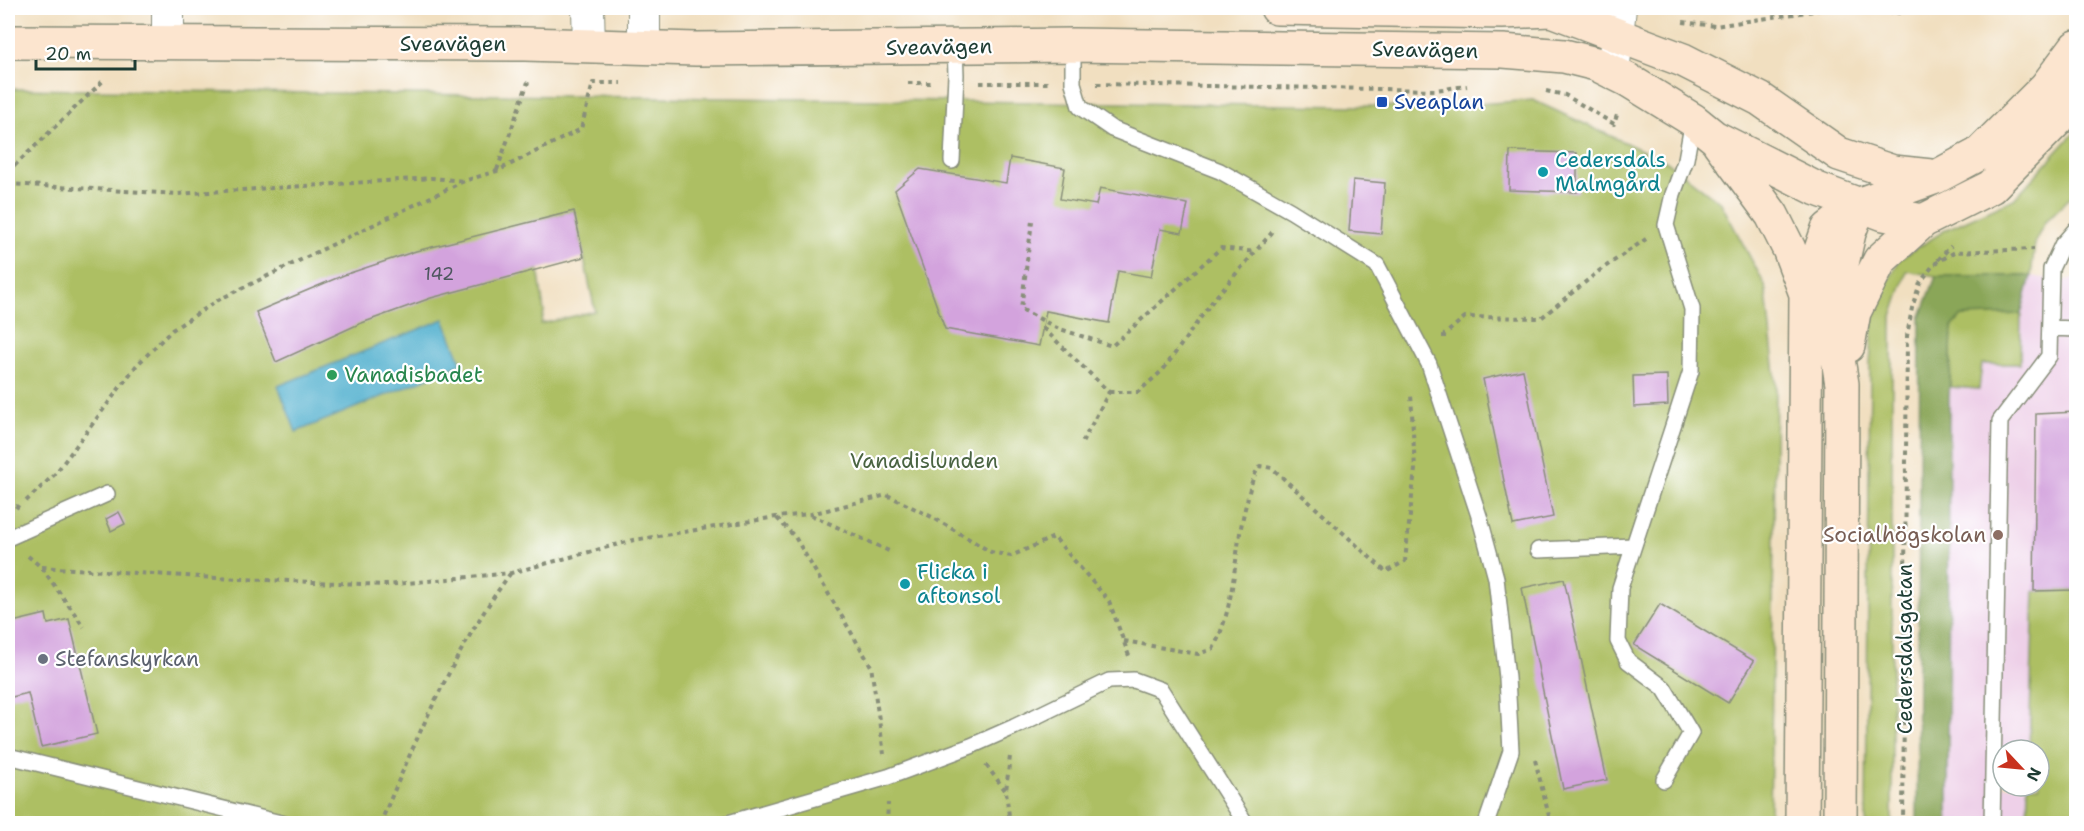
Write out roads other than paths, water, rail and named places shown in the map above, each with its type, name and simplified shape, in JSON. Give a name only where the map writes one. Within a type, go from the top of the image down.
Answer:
[{"type":"main road","name":"Sveavägen","points":[[1277,8],[1502,12],[1551,10],[1618,21],[1683,60],[1760,99],[1839,154],[1893,172],[1936,177]]},
{"type":"main road","name":"Sveavägen","points":[[8,42],[525,44],[707,49],[1073,45],[1503,51],[1564,56],[1596,64],[1704,128],[1817,189],[1884,214],[1923,221]]},
{"type":"main road","points":[[1802,824],[1806,294],[1828,228],[1860,204],[1936,177],[1979,154],[2046,87],[2076,47]]},
{"type":"main road","points":[[1840,824],[1842,384],[1854,312],[1880,260],[1923,221],[1991,187],[2066,111],[2076,97]]},
{"type":"main road","points":[[1704,128],[1772,215],[1789,249],[1806,294]]},
{"type":"main road","points":[[1839,154],[1860,204],[1849,233],[1832,322],[1842,384]]},
{"type":"street","points":[[168,8],[168,43]]},
{"type":"street","points":[[588,8],[589,46]]},
{"type":"street","points":[[644,8],[644,47]]},
{"type":"street","points":[[1613,73],[1618,21]]},
{"type":"lane","points":[[1073,45],[1073,83],[1080,107],[1113,129],[1220,171],[1291,211],[1377,265],[1429,364],[1480,519],[1496,578],[1510,717],[1510,751],[1486,824]]},
{"type":"lane","points":[[952,161],[956,83],[955,47]]},
{"type":"lane","points":[[1664,780],[1691,733],[1664,688],[1628,661],[1618,641],[1620,588],[1691,371],[1692,309],[1666,225],[1673,194],[1686,159],[1704,128]]},
{"type":"lane","points":[[1992,824],[2000,421],[2049,356],[2051,269],[2062,245],[2076,229]]},
{"type":"lane","points":[[2050,328],[2076,329]]},
{"type":"lane","points":[[8,538],[107,494]]},
{"type":"lane","points":[[1538,550],[1633,546]]},
{"type":"lane","points":[[725,824],[888,777],[971,746],[1109,681],[1134,680],[1161,690],[1246,824]]},
{"type":"lane","points":[[8,756],[285,824]]},
{"type":"water","points":[[444,319],[462,364],[296,432],[278,386]]},
{"type":"place","name":"Sveaplan","points":[[1382,102]]},
{"type":"place","name":"Cedersdals Malmgård","points":[[1543,172]]},
{"type":"place","name":"Vanadisbadet","points":[[332,375]]},
{"type":"place","name":"Socialhögskolan","points":[[1998,535]]},
{"type":"place","name":"Flicka i aftonsol","points":[[905,584]]},
{"type":"place","name":"Stefanskyrkan","points":[[43,659]]},
{"type":"park label","name":"Vanadislunden","points":[[924,461]]}]
